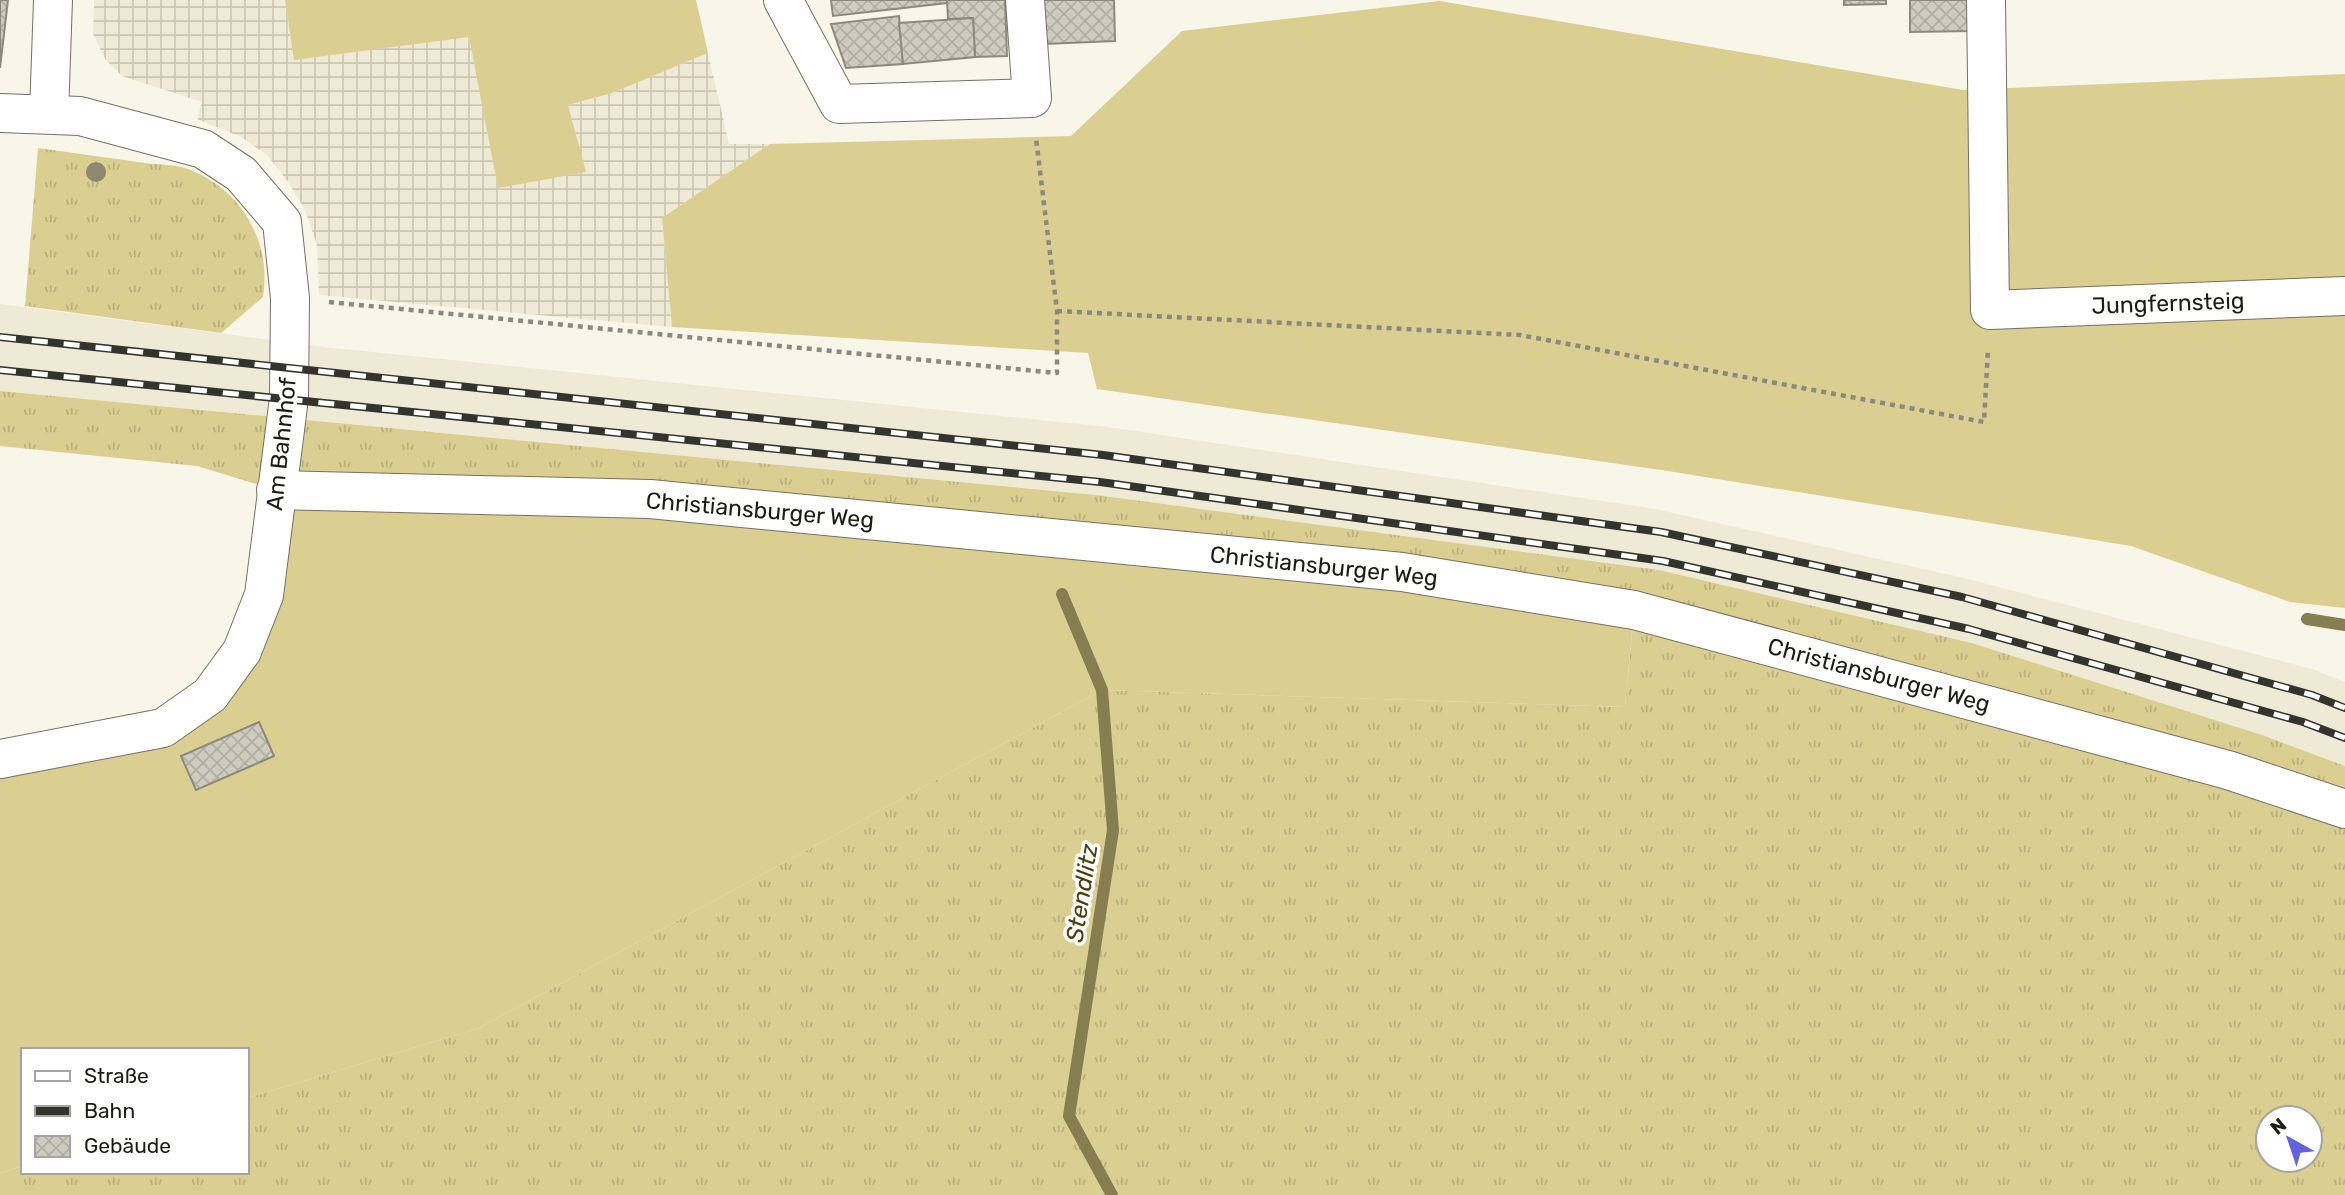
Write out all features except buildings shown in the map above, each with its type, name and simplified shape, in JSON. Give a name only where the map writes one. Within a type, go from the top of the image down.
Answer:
[{"type":"street","points":[[49,114],[53,0]]},
{"type":"street","points":[[783,0],[839,104],[1032,98],[1025,0]]},
{"type":"street","points":[[1986,0],[1990,310]]},
{"type":"street","name":"Am Bahnhof","points":[[0,113],[80,116],[202,149],[241,174],[282,222],[290,298],[289,397],[264,595],[242,651],[210,695],[163,728],[0,759]]},
{"type":"street","name":"Jungfernsteig","points":[[1990,310],[2345,296]]},
{"type":"street","name":"Christiansburger Weg","points":[[276,490],[650,499],[1402,572],[1634,610],[2228,770],[2345,809]]},
{"type":"path","points":[[290,298],[1057,373],[1057,312],[1032,98]]},
{"type":"path","points":[[1057,312],[1520,335],[1984,422],[1990,310]]},
{"type":"shaded area","points":[[94,0],[285,0],[294,60],[469,36],[498,187],[585,172],[568,105],[612,93],[708,53],[729,144],[770,144],[662,218],[672,327],[319,295],[317,245],[305,210],[288,182],[267,155],[241,137],[197,119],[202,102],[122,76],[105,59],[93,34]]},
{"type":"shaded area","points":[[0,304],[324,347],[1108,427],[1655,509],[1964,578],[2312,669],[2345,682],[2345,766],[2262,735],[1972,643],[1659,570],[1096,495],[0,391]]},
{"type":"green space","points":[[285,0],[696,0],[708,53],[612,93],[568,105],[586,172],[498,188],[469,37],[294,60]]},
{"type":"green space","points":[[1440,1],[1963,90],[2345,74],[2345,608],[2290,602],[2131,546],[1668,471],[1097,389],[1088,353],[672,327],[662,218],[770,144],[1071,136],[1182,31]]},
{"type":"green space","points":[[38,148],[178,166],[207,178],[237,204],[257,237],[265,276],[263,297],[221,333],[25,306]]},
{"type":"green space","points":[[0,391],[1096,495],[1659,570],[1972,643],[2262,735],[2345,766],[2345,1195],[0,1195],[0,1173],[21,1167],[21,1174],[248,1174],[248,1098],[479,1028],[1102,690],[1625,707],[1634,611],[276,490],[197,466],[0,446]]},
{"type":"green space","points":[[276,490],[650,499],[1634,610],[1625,707],[1102,690],[479,1028],[248,1098],[248,1048],[21,1048],[21,1167],[0,1173],[0,759],[163,728],[242,651]]},
{"type":"waterway","name":"Stendlitz","points":[[1062,594],[1102,690],[1113,830],[1069,1116],[1112,1195]]},
{"type":"waterway","points":[[2307,619],[2345,625]]},
{"type":"railway","points":[[0,337],[1103,455],[1661,532],[1962,597],[2312,695],[2345,708]]},
{"type":"railway","points":[[0,370],[1100,482],[1663,561],[1969,629],[2303,722],[2345,738]]}]
